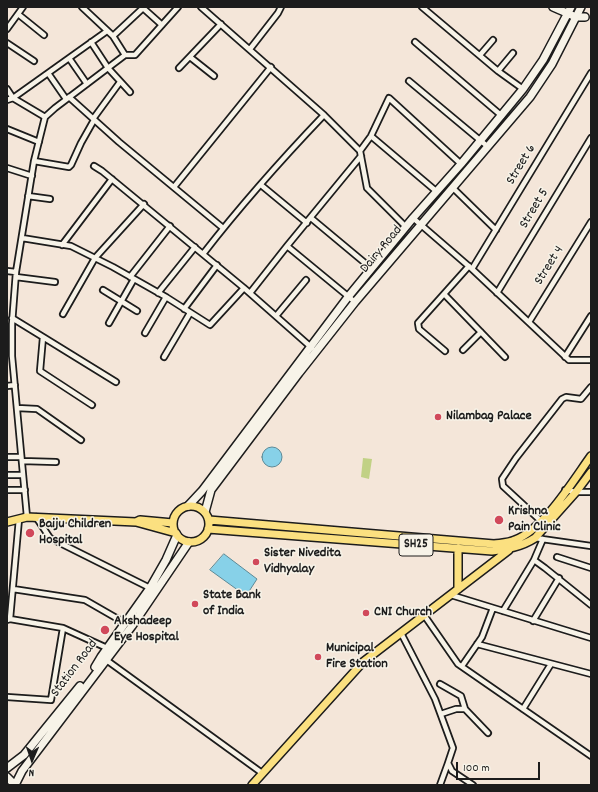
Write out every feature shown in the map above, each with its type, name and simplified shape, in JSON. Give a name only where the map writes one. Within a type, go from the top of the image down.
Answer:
[{"type":"main road","points":[[553,7],[579,11],[588,18]]},
{"type":"main road","name":"Dairy Road","points":[[188,506],[202,491],[348,297],[413,218],[502,116],[523,89],[543,60],[570,9]]},
{"type":"main road","name":"Dairy Road","points":[[205,512],[212,490],[355,302],[530,97],[552,64],[579,11]]},
{"type":"main road","name":"SH25","points":[[252,785],[364,662],[510,549],[515,540],[524,535],[541,521],[591,456]]},
{"type":"main road","name":"SH25","points":[[208,529],[492,551],[510,549],[526,544],[535,538],[576,492],[591,472]]},
{"type":"main road","points":[[7,522],[27,517],[36,517],[136,522],[176,534],[189,542],[201,539],[208,529],[209,520],[205,512],[200,508],[188,506],[178,512],[173,523],[176,534]]},
{"type":"main road","points":[[136,522],[140,520],[173,523]]},
{"type":"main road","points":[[209,520],[494,544],[515,540]]},
{"type":"main road","name":"Station Road","points":[[7,768],[24,755],[103,658],[107,648],[150,588],[166,560],[176,534]]},
{"type":"main road","points":[[7,777],[14,785],[22,771],[103,658],[132,626],[189,542]]},
{"type":"main road","points":[[458,548],[458,589]]},
{"type":"street","points":[[7,28],[23,7]]},
{"type":"street","points":[[82,7],[113,36],[125,55]]},
{"type":"street","points":[[27,517],[12,356],[12,318],[16,275],[28,196],[38,142],[45,117],[67,98],[125,55],[135,55],[178,7]]},
{"type":"street","points":[[201,7],[324,114],[361,153],[367,188],[406,227]]},
{"type":"street","points":[[250,49],[281,7]]},
{"type":"street","points":[[422,7],[523,89]]},
{"type":"street","points":[[113,36],[142,8],[162,25]]},
{"type":"street","points":[[18,14],[44,35]]},
{"type":"street","points":[[179,68],[221,24]]},
{"type":"street","points":[[7,100],[13,98],[107,31]]},
{"type":"street","points":[[480,55],[493,40]]},
{"type":"street","points":[[91,42],[108,68],[130,92]]},
{"type":"street","points":[[415,42],[502,116]]},
{"type":"street","points":[[7,43],[34,62]]},
{"type":"street","points":[[498,70],[513,53]]},
{"type":"street","points":[[190,57],[214,76]]},
{"type":"street","points":[[69,58],[87,84]]},
{"type":"street","points":[[174,187],[271,67]]},
{"type":"street","points":[[48,73],[67,98],[223,228]]},
{"type":"street","name":"Street 6","points":[[445,351],[417,326],[420,319],[470,268],[496,230],[591,73]]},
{"type":"street","points":[[409,81],[487,146]]},
{"type":"street","points":[[34,161],[69,167],[72,165],[81,143],[94,119],[120,82]]},
{"type":"street","points":[[7,89],[13,98],[45,117]]},
{"type":"street","points":[[250,293],[361,153],[389,98],[461,164]]},
{"type":"street","points":[[203,254],[223,228],[286,155],[324,114]]},
{"type":"street","points":[[7,130],[38,142]]},
{"type":"street","points":[[371,136],[436,191]]},
{"type":"street","name":"Street 5","points":[[497,293],[591,138]]},
{"type":"street","points":[[94,166],[144,204],[317,351]]},
{"type":"street","points":[[7,168],[32,176]]},
{"type":"street","points":[[62,244],[112,179]]},
{"type":"street","points":[[261,185],[306,223]]},
{"type":"street","points":[[453,188],[496,230]]},
{"type":"street","points":[[28,196],[50,200]]},
{"type":"street","points":[[63,314],[96,258],[144,204]]},
{"type":"street","points":[[310,218],[372,268]]},
{"type":"street","points":[[413,218],[470,268],[565,357],[569,360],[591,360]]},
{"type":"street","name":"Street 4","points":[[529,322],[591,222]]},
{"type":"street","points":[[109,323],[132,278],[170,226]]},
{"type":"street","points":[[22,238],[71,246],[96,258],[166,297],[210,325],[244,288]]},
{"type":"street","points":[[287,246],[355,302]]},
{"type":"street","points":[[158,293],[195,247]]},
{"type":"street","points":[[184,309],[217,266]]},
{"type":"street","points":[[7,271],[16,275],[55,282]]},
{"type":"street","points":[[276,316],[306,280]]},
{"type":"street","points":[[103,290],[137,310]]},
{"type":"street","points":[[444,294],[505,357]]},
{"type":"street","points":[[145,332],[166,297]]},
{"type":"street","points":[[164,357],[190,313]]},
{"type":"street","points":[[565,357],[591,316]]},
{"type":"street","points":[[12,318],[116,382]]},
{"type":"street","points":[[463,350],[481,332]]},
{"type":"street","points":[[43,337],[40,371],[92,405]]},
{"type":"street","points":[[7,386],[15,385]]},
{"type":"street","points":[[541,521],[503,486],[502,479],[516,458],[562,399],[566,396],[581,399],[591,387]]},
{"type":"street","points":[[17,408],[37,409],[81,440]]},
{"type":"street","points":[[7,456],[56,462]]},
{"type":"street","points":[[7,475],[23,475]]},
{"type":"street","points":[[7,490],[25,490]]},
{"type":"street","points":[[565,490],[591,492]]},
{"type":"street","points":[[36,517],[50,538],[150,588]]},
{"type":"street","points":[[19,519],[9,619],[63,628],[107,648]]},
{"type":"street","points":[[535,538],[591,546]]},
{"type":"street","points":[[503,611],[534,560],[543,540]]},
{"type":"street","points":[[557,557],[591,568]]},
{"type":"street","points":[[534,560],[591,604]]},
{"type":"street","points":[[534,621],[559,578]]},
{"type":"street","points":[[13,588],[85,600],[125,623]]},
{"type":"street","points":[[450,595],[591,638]]},
{"type":"street","points":[[462,666],[482,637],[493,608]]},
{"type":"street","points":[[424,615],[458,664],[591,756]]},
{"type":"street","points":[[7,697],[51,700],[63,628]]},
{"type":"street","points":[[401,633],[436,699],[453,748],[440,785]]},
{"type":"street","points":[[477,644],[591,674]]},
{"type":"street","points":[[103,658],[262,773]]},
{"type":"street","points":[[523,709],[551,664]]},
{"type":"street","points":[[440,684],[461,696],[464,709],[488,733]]},
{"type":"street","points":[[441,714],[456,709],[464,709]]},
{"type":"street","points":[[448,763],[452,771],[473,785]]},
{"type":"green space","points":[[363,458],[372,459],[369,479],[361,477]]},
{"type":"water","points":[[272,447],[279,450],[282,457],[279,464],[272,467],[265,464],[262,457],[265,450]]},
{"type":"water","points":[[224,554],[257,579],[246,596],[210,570]]},
{"type":"place","name":"Nilambag Palace","points":[[438,417]]},
{"type":"place","name":"Krishna Pain Clinic","points":[[499,520]]},
{"type":"place","name":"Baiju Children Hospital","points":[[30,533]]},
{"type":"place","name":"Sister Nivedita Vidhyalay","points":[[256,562]]},
{"type":"place","name":"State Bank of India","points":[[195,604]]},
{"type":"place","name":"CNI Church","points":[[366,613]]},
{"type":"place","name":"Akshadeep Eye Hospital","points":[[105,630]]},
{"type":"place","name":"Municipal Fire Station","points":[[318,657]]}]
